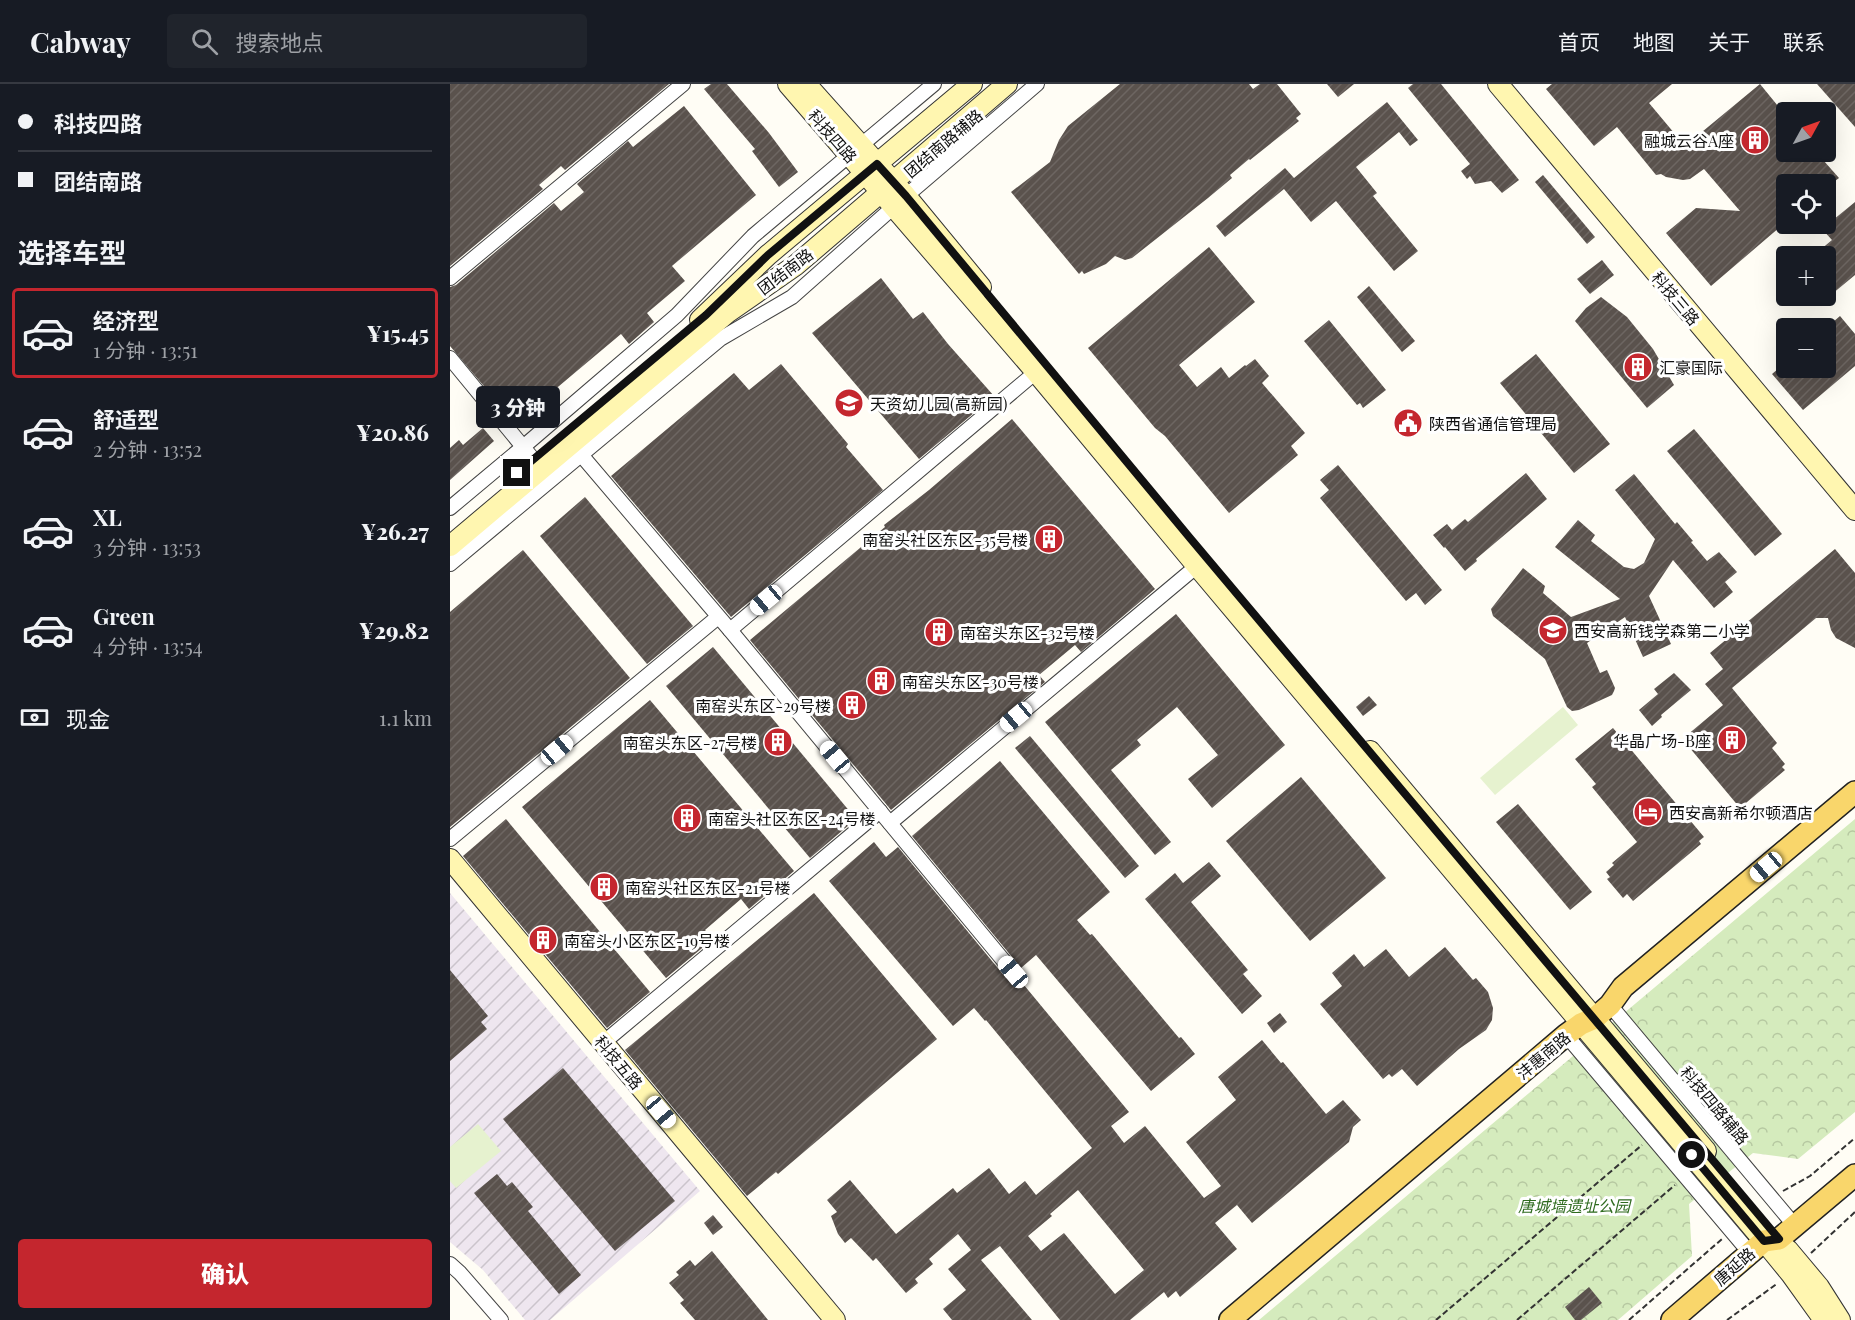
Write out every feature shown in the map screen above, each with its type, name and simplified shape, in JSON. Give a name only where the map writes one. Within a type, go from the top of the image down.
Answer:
[{"type":"main road","name":"沣惠南路","points":[[1230,1320],[1588,1021],[1623,987],[1855,792]]},
{"type":"main road","name":"唐延路","points":[[1672,1320],[1855,1175]]},
{"type":"street","points":[[450,278],[683,84]]},
{"type":"street","name":"科技四路","points":[[788,84],[854,149]]},
{"type":"street","name":"科技四路","points":[[806,84],[854,149],[1190,538],[1588,1021],[1772,1240],[1819,1287],[1840,1320]]},
{"type":"street","points":[[450,508],[528,453],[677,315],[753,236],[934,84]]},
{"type":"street","name":"团结南路","points":[[450,529],[528,453],[706,315],[768,255],[972,84]]},
{"type":"street","name":"团结南路","points":[[450,546],[577,450],[727,313],[894,194],[1007,84]]},
{"type":"street","name":"团结南路辅路","points":[[894,194],[1037,84]]},
{"type":"street","name":"科技三路","points":[[1498,84],[1855,510]]},
{"type":"street","name":"科技四路","points":[[894,194],[1036,372],[1197,566],[1588,1021]]},
{"type":"street","points":[[450,358],[528,453]]},
{"type":"street","points":[[730,630],[1036,372]]},
{"type":"street","points":[[450,564],[575,459],[577,450]]},
{"type":"street","points":[[577,450],[730,630],[1013,972]]},
{"type":"street","points":[[890,823],[1197,566]]},
{"type":"street","points":[[450,839],[718,617]]},
{"type":"street","points":[[603,1043],[880,811]]},
{"type":"street","name":"科技五路","points":[[450,860],[835,1320]]},
{"type":"street","points":[[1588,1021],[1772,1240]]},
{"type":"street","name":"科技四路","points":[[1772,1240],[1796,1281],[1824,1320]]},
{"type":"street","points":[[450,1264],[501,1320]]},
{"type":"path","points":[[1437,1320],[1642,1145]]},
{"type":"path","points":[[1517,1320],[1676,1185]]},
{"type":"shaded area","points":[[450,893],[700,1191],[550,1320],[525,1320],[483,1270],[450,1242]]},
{"type":"green space","points":[[1563,707],[1578,725],[1495,795],[1480,778]]},
{"type":"green space","name":"唐城墙遗址公园","points":[[1855,819],[1855,1112],[1798,1159],[1753,1153],[1689,1204],[1692,1256],[1618,1320],[1259,1320]]},
{"type":"green space","points":[[478,1124],[501,1151],[456,1188],[450,1181],[450,1147]]},
{"type":"building","points":[[450,84],[669,84],[565,170],[561,166],[539,185],[543,189],[450,266]]},
{"type":"building","points":[[711,84],[727,84],[769,133],[798,172],[779,187],[752,151],[755,149],[704,89]]},
{"type":"building","points":[[1120,84],[1249,84],[1253,89],[1260,84],[1277,84],[1301,114],[1296,118],[1299,121],[1249,159],[1230,175],[1232,178],[1132,258],[1125,260],[1115,256],[1106,264],[1079,274],[1011,192],[1050,162],[1068,126]]},
{"type":"building","points":[[1327,84],[1354,84],[1338,97]]},
{"type":"building","points":[[1413,84],[1441,84],[1519,180],[1502,193],[1491,181],[1475,184],[1470,176],[1467,179],[1461,171],[1470,164],[1408,88]]},
{"type":"building","points":[[1552,84],[1672,84],[1649,103],[1685,146],[1760,84],[1776,104],[1776,162],[1825,162],[1835,174],[1776,174],[1776,231],[1711,286],[1666,233],[1696,208],[1740,211],[1704,169],[1690,179],[1683,180],[1661,174],[1656,175],[1617,127],[1594,146],[1546,89]]},
{"type":"building","points":[[1817,84],[1855,84],[1855,127],[1836,106],[1836,102],[1833,102]]},
{"type":"building","points":[[1387,102],[1418,140],[1410,146],[1399,132],[1356,167],[1377,193],[1373,196],[1418,251],[1394,271],[1336,201],[1311,222],[1284,189],[1225,237],[1216,226],[1285,168],[1294,178]]},
{"type":"building","points":[[684,106],[756,195],[672,266],[685,281],[647,313],[654,322],[629,344],[621,334],[515,423],[450,346],[450,287],[456,285],[554,203],[561,211],[584,192],[577,184],[628,141],[633,147]]},
{"type":"building","points":[[1543,175],[1595,237],[1587,244],[1535,182]]},
{"type":"building","points":[[1855,202],[1855,275],[1836,291],[1836,246],[1825,246],[1832,240],[1827,234],[1836,234],[1836,218]]},
{"type":"building","points":[[1209,247],[1255,302],[1179,365],[1197,387],[1221,367],[1229,378],[1255,359],[1269,376],[1262,383],[1305,433],[1291,446],[1298,455],[1229,513],[1088,348]]},
{"type":"building","points":[[1602,260],[1614,275],[1590,294],[1577,279]]},
{"type":"building","points":[[881,278],[913,319],[923,312],[994,396],[919,459],[812,333]]},
{"type":"building","points":[[1369,286],[1415,341],[1402,352],[1357,297]]},
{"type":"building","name":"汇豪国际","points":[[1601,297],[1627,317],[1653,349],[1674,385],[1647,408],[1575,321],[1586,308]]},
{"type":"building","points":[[1840,316],[1855,334],[1855,366],[1803,410],[1772,374],[1776,371],[1776,378],[1836,378],[1836,319]]},
{"type":"building","points":[[1329,320],[1386,390],[1363,408],[1360,403],[1357,405],[1304,341]]},
{"type":"building","points":[[1536,354],[1610,444],[1574,473],[1500,383]]},
{"type":"building","points":[[781,364],[883,490],[731,617],[611,476],[734,373],[749,390]]},
{"type":"building","points":[[1012,419],[1155,589],[1081,652],[1075,645],[1039,675],[1045,682],[891,810],[750,640]]},
{"type":"building","points":[[483,428],[494,441],[450,480],[450,448],[459,440],[463,445]]},
{"type":"building","points":[[1694,429],[1782,534],[1755,556],[1667,451]]},
{"type":"building","points":[[1338,465],[1442,590],[1425,605],[1416,593],[1406,601],[1320,498],[1329,490],[1320,480]]},
{"type":"building","points":[[1526,473],[1547,499],[1465,571],[1433,535],[1447,524],[1452,530],[1465,519],[1468,522]]},
{"type":"building","points":[[1634,474],[1675,524],[1677,522],[1693,541],[1691,542],[1707,561],[1719,552],[1737,572],[1725,582],[1733,592],[1714,608],[1673,560],[1649,596],[1671,644],[1643,657],[1625,617],[1587,643],[1600,673],[1607,670],[1615,688],[1612,695],[1572,711],[1567,707],[1545,659],[1493,616],[1491,609],[1523,568],[1545,586],[1543,593],[1571,617],[1620,599],[1555,547],[1578,520],[1595,535],[1591,541],[1624,567],[1634,569],[1644,563],[1655,539],[1615,490]]},
{"type":"building","points":[[585,497],[693,626],[647,664],[540,536]]},
{"type":"building","points":[[1835,549],[1855,573],[1855,648],[1836,638],[1828,618],[1816,618],[1732,688],[1777,743],[1772,748],[1785,764],[1782,767],[1785,770],[1740,808],[1689,747],[1693,744],[1686,736],[1723,705],[1705,684],[1723,669],[1710,653]]},
{"type":"building","points":[[523,550],[630,678],[450,827],[450,612]]},
{"type":"building","points":[[1176,614],[1285,745],[1212,808],[1188,779],[1218,755],[1177,707],[1137,740],[1141,745],[1111,770],[1171,842],[1155,855],[1045,722]]},
{"type":"building","points":[[713,647],[856,819],[810,858],[666,686]]},
{"type":"building","points":[[1674,673],[1691,690],[1661,715],[1662,717],[1652,726],[1639,710],[1658,694],[1654,689]]},
{"type":"building","points":[[1369,696],[1377,705],[1363,716],[1356,707]]},
{"type":"building","points":[[650,700],[794,871],[749,909],[741,899],[705,930],[713,939],[666,978],[522,807]]},
{"type":"building","name":"西安高新希尔顿酒店","points":[[1613,728],[1704,837],[1699,841],[1701,844],[1633,901],[1627,894],[1623,898],[1607,879],[1610,877],[1606,872],[1614,865],[1612,863],[1637,842],[1592,787],[1596,784],[1575,759]]},
{"type":"building","points":[[1030,736],[1139,866],[1125,878],[1015,748]]},
{"type":"building","points":[[1000,761],[1110,892],[1077,920],[1090,935],[1092,934],[1195,1054],[1151,1091],[1036,955],[1021,968],[912,836]]},
{"type":"building","points":[[1301,777],[1386,878],[1310,941],[1226,841]]},
{"type":"building","points":[[1518,804],[1592,892],[1570,910],[1496,822]]},
{"type":"building","points":[[506,819],[650,992],[607,1028],[463,856]]},
{"type":"building","points":[[874,842],[886,857],[898,847],[1006,978],[1014,981],[1019,979],[1129,1112],[1111,1126],[1124,1143],[1145,1126],[1204,1198],[1221,1186],[1186,1142],[1236,1100],[1218,1077],[1262,1040],[1326,1114],[1343,1100],[1361,1120],[1353,1127],[1349,1142],[1252,1223],[1237,1205],[1215,1223],[1237,1249],[1180,1297],[1176,1291],[1168,1298],[1164,1292],[1130,1320],[1060,1320],[1000,1246],[981,1260],[1032,1320],[952,1320],[943,1309],[966,1290],[948,1269],[971,1250],[958,1234],[929,1259],[933,1264],[915,1279],[918,1283],[906,1293],[876,1258],[873,1261],[851,1238],[845,1243],[838,1234],[831,1216],[837,1212],[827,1200],[850,1180],[896,1234],[953,1188],[957,1193],[989,1168],[1009,1194],[1025,1181],[1036,1195],[1092,1148],[986,1020],[974,1008],[953,1026],[829,881]],"holes":[[[1078,1190],[1144,1270],[1115,1294],[1064,1233],[1041,1251],[1028,1236]]]},
{"type":"building","points":[[1209,862],[1221,876],[1191,902],[1248,970],[1243,974],[1262,996],[1242,1014],[1145,899],[1175,873],[1183,883]]},
{"type":"building","points":[[814,893],[937,1039],[778,1174],[776,1172],[747,1196],[625,1050]]},
{"type":"building","points":[[1445,947],[1473,980],[1476,978],[1488,992],[1493,1008],[1492,1020],[1486,1030],[1459,1049],[1417,1086],[1402,1069],[1392,1077],[1389,1074],[1383,1079],[1320,1004],[1342,986],[1332,973],[1354,954],[1364,967],[1386,949],[1409,977]]},
{"type":"building","points":[[450,970],[488,1016],[481,1022],[487,1029],[450,1061]]},
{"type":"building","points":[[1280,1013],[1287,1022],[1274,1033],[1267,1023]]},
{"type":"building","points":[[563,1068],[675,1201],[615,1251],[503,1119]]},
{"type":"building","points":[[497,1174],[507,1186],[512,1182],[533,1207],[528,1211],[581,1275],[559,1294],[474,1193]]},
{"type":"building","points":[[713,1215],[723,1227],[713,1235],[704,1223]]},
{"type":"building","points":[[712,1251],[768,1320],[695,1320],[680,1303],[684,1300],[669,1283],[679,1275],[676,1272],[690,1260],[695,1266]]},
{"type":"building","points":[[1589,1287],[1602,1303],[1581,1320],[1575,1320],[1565,1307]]},
{"type":"place","name":"融城云谷A座","points":[[1755,140]]},
{"type":"place","name":"汇豪国际","points":[[1638,367]]},
{"type":"place","name":"天资幼儿园(高新园)","points":[[849,403]]},
{"type":"place","name":"陕西省通信管理局","points":[[1408,423]]},
{"type":"place","name":"南窑头社区东区-35号楼","points":[[1049,539]]},
{"type":"place","name":"西安高新钱学森第二小学","points":[[1553,630]]},
{"type":"place","name":"南窑头东区-32号楼","points":[[939,632]]},
{"type":"place","name":"南窑头东区-30号楼","points":[[881,681]]},
{"type":"place","name":"南窑头东区-29号楼","points":[[852,705]]},
{"type":"place","name":"华晶广场-B座","points":[[1732,740]]},
{"type":"place","name":"南窑头东区-27号楼","points":[[778,742]]},
{"type":"place","name":"西安高新希尔顿酒店","points":[[1648,812]]},
{"type":"place","name":"南窑头社区东区-24号楼","points":[[687,818]]},
{"type":"place","name":"南窑头社区东区-21号楼","points":[[604,887]]},
{"type":"place","name":"南窑头小区东区-19号楼","points":[[543,940]]},
{"type":"route","points":[[517,473],[706,315],[768,255],[877,164],[1779,1239],[1764,1241],[1692,1155]]}]
